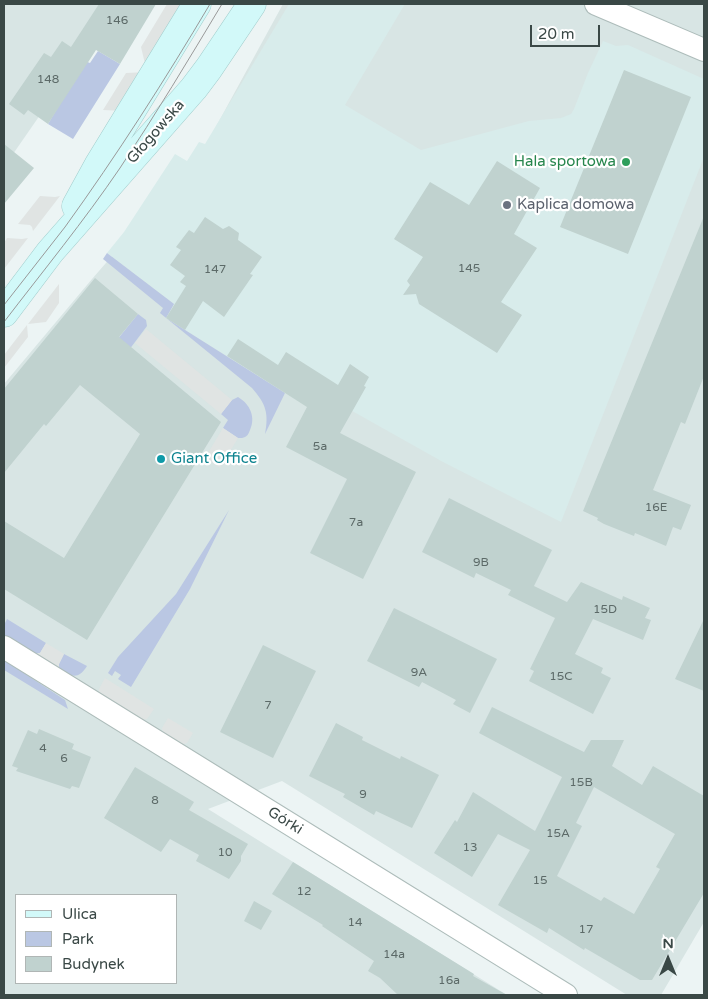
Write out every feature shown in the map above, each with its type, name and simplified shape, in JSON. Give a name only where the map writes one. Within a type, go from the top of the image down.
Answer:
[{"type":"street","name":"Głogowska","points":[[50,252],[99,164],[197,4]]},
{"type":"street","name":"Głogowska","points":[[4,314],[50,252],[194,88],[252,4]]},
{"type":"street","points":[[596,4],[704,50]]},
{"type":"street","name":"Górki","points":[[4,647],[566,995]]},
{"type":"shaded area","points":[[4,4],[117,4],[4,167]]},
{"type":"shaded area","points":[[167,4],[189,5],[124,111],[103,110],[126,73],[147,72],[141,47]]},
{"type":"shaded area","points":[[283,4],[704,4],[704,922],[661,995],[627,995],[282,781],[208,809],[507,995],[4,995],[4,384],[201,154]]},
{"type":"shaded area","points":[[289,4],[405,4],[345,105],[421,150],[529,121],[561,118],[571,114],[603,41],[616,46],[628,45],[704,79],[704,157],[561,522],[443,462],[313,389],[303,404],[166,318],[174,304],[107,253],[124,232],[175,154],[187,161],[199,142],[205,144]]},
{"type":"shaded area","points":[[40,196],[60,196],[33,231],[30,225],[18,224]]},
{"type":"shaded area","points":[[7,238],[28,238],[4,269],[4,243]]},
{"type":"shaded area","points":[[59,284],[59,303],[46,322],[28,324]]},
{"type":"shaded area","points":[[27,325],[28,337],[4,368],[4,355]]},
{"type":"shaded area","points":[[146,329],[232,400],[221,414],[135,343]]},
{"type":"shaded area","points":[[223,428],[238,438],[220,468],[205,458]]},
{"type":"shaded area","points":[[46,643],[64,654],[59,664],[59,669],[35,654],[40,653]]},
{"type":"shaded area","points":[[105,678],[154,709],[147,719],[141,720],[99,694],[99,689]]},
{"type":"shaded area","points":[[168,718],[193,733],[187,743],[181,745],[163,734],[162,728]]},
{"type":"green space","points":[[98,51],[120,64],[73,139],[48,124],[85,61],[90,63]]},
{"type":"green space","points":[[107,253],[174,304],[166,318],[160,313],[163,308],[103,259]]},
{"type":"green space","points":[[138,314],[146,320],[147,326],[129,350],[117,340]]},
{"type":"green space","points":[[167,318],[285,393],[265,434],[267,420],[265,409],[252,388]]},
{"type":"green space","points":[[238,397],[249,407],[252,416],[252,425],[249,432],[242,438],[238,438],[223,428],[228,420],[221,414],[232,400]]},
{"type":"green space","points":[[229,510],[190,589],[131,687],[118,679],[121,675],[115,671],[112,676],[108,673],[118,657],[176,594]]},
{"type":"green space","points":[[7,619],[46,643],[40,653],[35,654],[4,635],[4,625]]},
{"type":"green space","points":[[64,654],[87,666],[81,674],[74,676],[59,669],[59,664]]},
{"type":"green space","points":[[4,660],[65,700],[68,709],[4,670]]},
{"type":"building","points":[[99,4],[156,4],[120,64],[96,50],[48,124],[28,110],[24,115],[9,104],[44,53],[51,57],[62,41],[71,47]]},
{"type":"building","name":"Hala sportowa","points":[[624,70],[691,97],[628,254],[560,227]]},
{"type":"building","points":[[4,144],[34,168],[4,204]]},
{"type":"building","points":[[497,161],[540,188],[514,234],[537,248],[501,302],[522,315],[497,353],[419,304],[416,294],[403,295],[410,285],[407,281],[423,257],[394,239],[430,182],[469,205]]},
{"type":"building","points":[[704,216],[704,376],[685,424],[681,422],[653,490],[691,505],[681,530],[673,527],[666,546],[635,533],[634,536],[604,524],[597,520],[598,518],[583,511]]},
{"type":"building","points":[[205,217],[223,229],[229,226],[239,233],[238,240],[262,257],[250,274],[253,275],[224,317],[203,301],[185,330],[166,318],[186,286],[180,282],[185,276],[170,265],[181,250],[176,247],[189,230],[194,233]]},
{"type":"building","name":"Giant Office","points":[[95,278],[138,314],[119,337],[221,422],[87,640],[4,589],[4,521],[64,558],[140,434],[80,385],[46,426],[44,424],[4,473],[4,389]]},
{"type":"building","points":[[238,339],[278,365],[286,352],[338,385],[350,364],[369,377],[364,386],[366,387],[340,433],[416,472],[363,579],[310,553],[347,479],[286,447],[307,407],[227,356]]},
{"type":"building","points":[[449,498],[552,550],[534,586],[567,602],[581,582],[622,600],[623,596],[650,608],[645,618],[651,620],[643,640],[593,619],[575,654],[603,668],[601,673],[611,678],[593,714],[529,681],[534,671],[530,669],[555,618],[508,595],[511,590],[476,573],[474,578],[422,552]]},
{"type":"building","points":[[394,608],[497,659],[470,713],[453,704],[456,700],[422,682],[419,687],[367,661]]},
{"type":"building","points":[[704,619],[704,691],[675,679]]},
{"type":"building","points":[[263,645],[316,671],[273,758],[220,732]]},
{"type":"building","points":[[492,707],[584,752],[591,740],[624,740],[612,766],[642,785],[653,766],[704,796],[704,893],[652,980],[640,980],[585,948],[584,950],[549,928],[547,933],[498,905],[530,850],[498,834],[472,877],[434,853],[455,820],[457,822],[473,792],[535,831],[562,777],[479,733]],"holes":[[[594,787],[675,834],[656,867],[660,869],[634,914],[604,897],[601,901],[557,876],[582,826],[576,823]]]},
{"type":"building","points":[[336,723],[363,737],[362,740],[400,759],[401,756],[439,775],[412,828],[376,811],[374,815],[343,797],[345,794],[309,776]]},
{"type":"building","points":[[39,729],[74,744],[72,749],[91,757],[79,788],[72,786],[70,789],[16,771],[18,768],[12,766],[28,730],[37,734]]},
{"type":"building","points":[[135,767],[194,802],[189,810],[248,844],[241,856],[241,861],[229,879],[196,861],[199,855],[170,839],[161,852],[104,818]]},
{"type":"building","points":[[293,862],[474,974],[473,976],[507,995],[398,995],[380,978],[368,971],[374,961],[323,925],[272,894]]},
{"type":"building","points":[[254,901],[272,911],[261,930],[244,921]]},
{"type":"tram line","points":[[4,305],[65,227],[122,145],[210,4]]},
{"type":"tram line","points":[[4,322],[78,227],[120,168],[222,4]]},
{"type":"place","name":"Hala sportowa","points":[[626,162]]},
{"type":"place","name":"Kaplica domowa","points":[[507,205]]},
{"type":"place","name":"Giant Office","points":[[161,459]]}]
